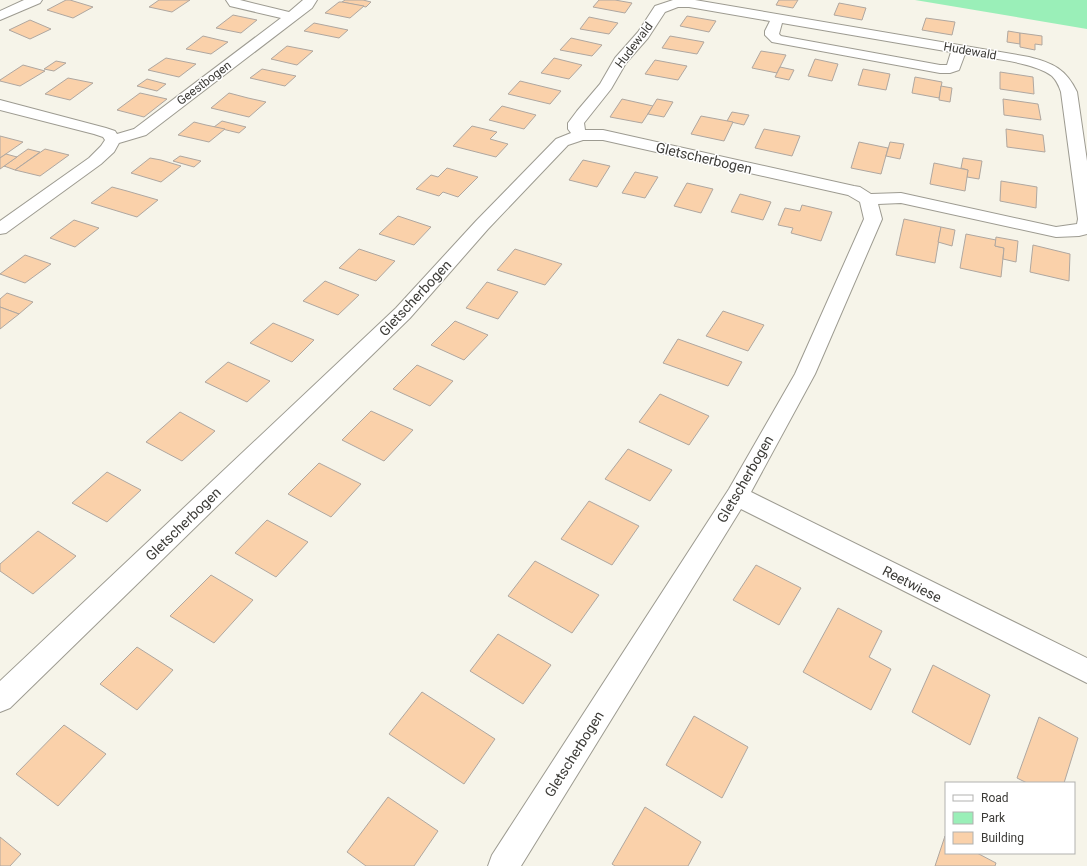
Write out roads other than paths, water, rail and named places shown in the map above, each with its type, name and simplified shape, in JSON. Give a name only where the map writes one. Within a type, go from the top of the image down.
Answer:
[{"type":"street","points":[[0,16],[35,0]]},
{"type":"street","points":[[233,0],[235,3],[291,16]]},
{"type":"street","name":"Geestbogen","points":[[113,140],[140,132],[307,5],[310,0]]},
{"type":"street","points":[[0,3],[16,4],[21,6]]},
{"type":"street","name":"Hudewald","points":[[581,135],[576,129],[576,123],[606,86],[620,61],[643,35],[660,9],[677,3],[689,3],[1029,61],[1047,67],[1064,79],[1069,92],[1087,219],[1086,227],[1079,231],[1056,232],[901,198],[868,200]]},
{"type":"street","points":[[778,18],[772,31],[772,36],[777,39],[940,69],[954,68],[959,49]]},
{"type":"street","points":[[0,106],[100,131],[109,134],[113,140],[108,149],[95,161],[0,229]]},
{"type":"street","name":"Gletscherbogen","points":[[0,699],[403,313],[482,225],[562,142],[581,135],[603,135],[854,191],[868,200],[872,219],[805,374],[737,496],[503,866]]},
{"type":"street","name":"Reetwiese","points":[[737,496],[1087,672]]}]
